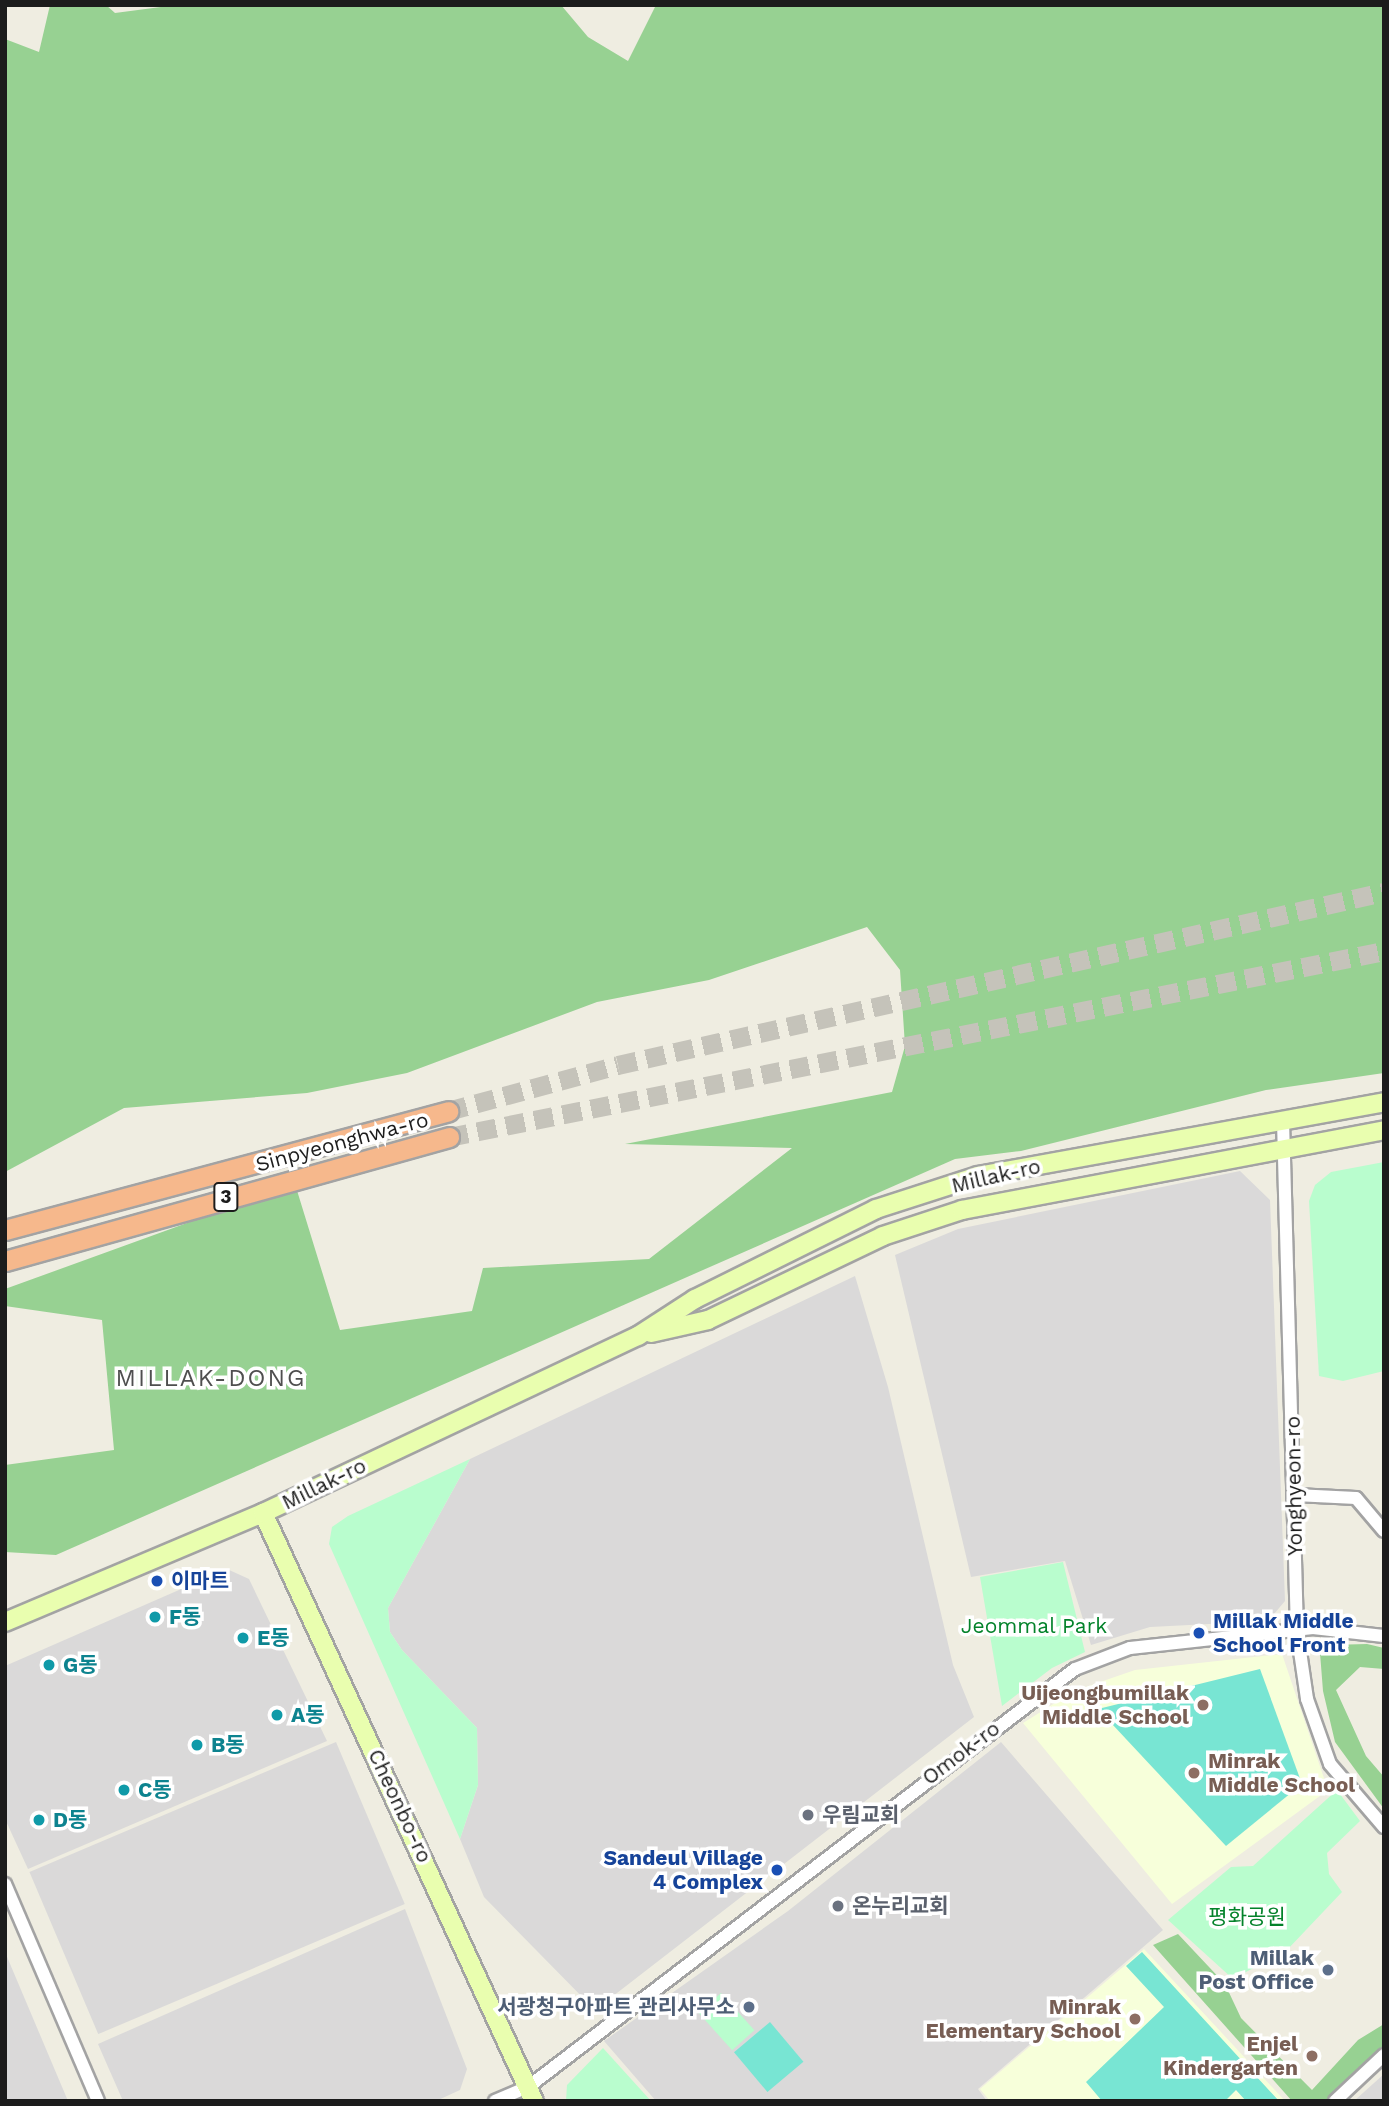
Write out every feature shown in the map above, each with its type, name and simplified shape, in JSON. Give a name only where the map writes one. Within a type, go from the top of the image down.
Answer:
[{"type":"highway","name":"Sinpyeonghwa-ro","points":[[5,1230],[448,1111]]},
{"type":"highway","name":"Sinpyeonghwa-ro","points":[[5,1261],[449,1137]]},
{"type":"main road","name":"Millak-ro","points":[[5,1622],[263,1513],[638,1336],[695,1299],[876,1209],[978,1176],[1384,1102]]},
{"type":"main road","name":"Millak-ro","points":[[638,1336],[708,1320],[883,1236],[962,1210],[1384,1130]]},
{"type":"main road","name":"Cheonbo-ro","points":[[263,1513],[531,2094]]},
{"type":"street","name":"Yonghyeon-ro","points":[[1283,1121],[1288,1148],[1297,1631],[1307,1699],[1330,1764],[1384,1827]]},
{"type":"street","points":[[1295,1495],[1356,1498],[1384,1531]]},
{"type":"street","name":"Omok-ro","points":[[495,2101],[531,2094],[1075,1669],[1130,1648],[1297,1631],[1384,1636]]},
{"type":"street","points":[[5,1884],[98,2101]]},
{"type":"street","points":[[1335,2101],[1384,2055]]},
{"type":"shaded area","points":[[1240,1171],[1270,1200],[1285,1601],[1268,1621],[1150,1627],[1091,1645],[1065,1561],[971,1577],[895,1255],[958,1229]]},
{"type":"shaded area","points":[[855,1276],[888,1387],[953,1665],[974,1717],[595,2010],[484,1897],[460,1839],[478,1785],[477,1728],[402,1650],[390,1632],[388,1608],[470,1459]]},
{"type":"shaded area","points":[[227,1569],[249,1579],[327,1741],[28,1869],[5,1819],[5,1666]]},
{"type":"shaded area","name":"Minrak Middle School","points":[[1282,1654],[1328,1790],[1172,1904],[1023,1723],[1074,1691],[1135,1670]]},
{"type":"shaded area","points":[[1260,1669],[1302,1784],[1226,1846],[1098,1709]]},
{"type":"shaded area","points":[[336,1742],[405,1904],[98,2034],[29,1872]]},
{"type":"shaded area","points":[[1001,1742],[1163,1930],[978,2089],[987,2101],[656,2101],[604,2041],[788,1911]]},
{"type":"shaded area","points":[[405,1909],[467,2069],[460,2090],[436,2101],[123,2101],[98,2044]]},
{"type":"shaded area","name":"Minrak Elementary School","points":[[1144,1949],[1285,2101],[990,2101],[980,2089]]},
{"type":"shaded area","points":[[5,1952],[68,2101],[5,2101]]},
{"type":"shaded area","points":[[1142,1952],[1279,2101],[1246,2101],[1236,2090],[1225,2101],[1102,2101],[1086,2082],[1164,2007],[1126,1966]]},
{"type":"shaded area","points":[[770,2022],[803,2062],[767,2092],[734,2052]]},
{"type":"shaded area","points":[[1384,2074],[1384,2101],[1354,2101]]},
{"type":"green space","points":[[50,5],[106,5],[115,13],[176,5],[561,5],[588,37],[628,61],[656,5],[1384,5],[1384,1073],[1266,1090],[1021,1151],[955,1159],[56,1555],[5,1552],[5,1465],[114,1450],[102,1320],[5,1306],[5,1289],[295,1184],[340,1330],[472,1311],[483,1268],[649,1259],[792,1148],[625,1144],[892,1092],[905,1046],[900,970],[867,927],[709,980],[597,1002],[407,1073],[307,1093],[124,1108],[5,1172],[5,39],[39,52]]},
{"type":"green space","points":[[1384,1162],[1384,1371],[1343,1381],[1319,1376],[1309,1201],[1315,1185],[1331,1172]]},
{"type":"green space","points":[[470,1459],[388,1608],[390,1632],[402,1650],[477,1728],[478,1785],[460,1839],[329,1544],[332,1527],[348,1516]]},
{"type":"green space","name":"Jeommal Park","points":[[1063,1562],[1085,1652],[1052,1668],[1002,1706],[980,1577]]},
{"type":"green space","points":[[1367,1644],[1384,1648],[1384,1669],[1360,1667],[1336,1690],[1366,1756],[1384,1777],[1384,1809],[1335,1742],[1323,1691],[1320,1653],[1330,1645]]},
{"type":"green space","name":"평화공원","points":[[1337,1790],[1360,1821],[1327,1853],[1329,1874],[1342,1892],[1287,1950],[1233,1979],[1168,1920],[1231,1867],[1253,1866]]},
{"type":"green space","points":[[1178,1934],[1225,1984],[1241,2018],[1312,2090],[1358,2040],[1384,2024],[1384,2048],[1328,2101],[1292,2101],[1153,1945]]},
{"type":"green space","points":[[721,1993],[754,2030],[732,2050],[699,2013]]},
{"type":"green space","points":[[603,2048],[651,2101],[566,2101],[567,2085]]},
{"type":"tunnel","points":[[448,1111],[618,1065],[1384,892]]},
{"type":"tunnel","points":[[449,1137],[1384,951]]},
{"type":"place","name":"이마트","points":[[157,1581]]},
{"type":"place","name":"F동","points":[[155,1617]]},
{"type":"place","name":"Millak Middle School Front","points":[[1199,1633]]},
{"type":"place","name":"E동","points":[[243,1638]]},
{"type":"place","name":"G동","points":[[49,1665]]},
{"type":"place","name":"Uijeongbumillak Middle School","points":[[1203,1705]]},
{"type":"place","name":"A동","points":[[277,1715]]},
{"type":"place","name":"B동","points":[[197,1745]]},
{"type":"place","name":"Minrak Middle School","points":[[1194,1773]]},
{"type":"place","name":"C동","points":[[124,1790]]},
{"type":"place","name":"우림교회","points":[[808,1815]]},
{"type":"place","name":"D동","points":[[39,1820]]},
{"type":"place","name":"Sandeul Village 4 Complex","points":[[777,1870]]},
{"type":"place","name":"온누리교회","points":[[838,1906]]},
{"type":"place","name":"Millak Post Office","points":[[1328,1970]]},
{"type":"place","name":"서광청구아파트 관리사무소","points":[[749,2007]]},
{"type":"place","name":"Minrak Elementary School","points":[[1135,2019]]},
{"type":"place","name":"Enjel Kindergarten","points":[[1312,2056]]},
{"type":"district","name":"MILLAK-DONG","points":[[211,1379]]}]
